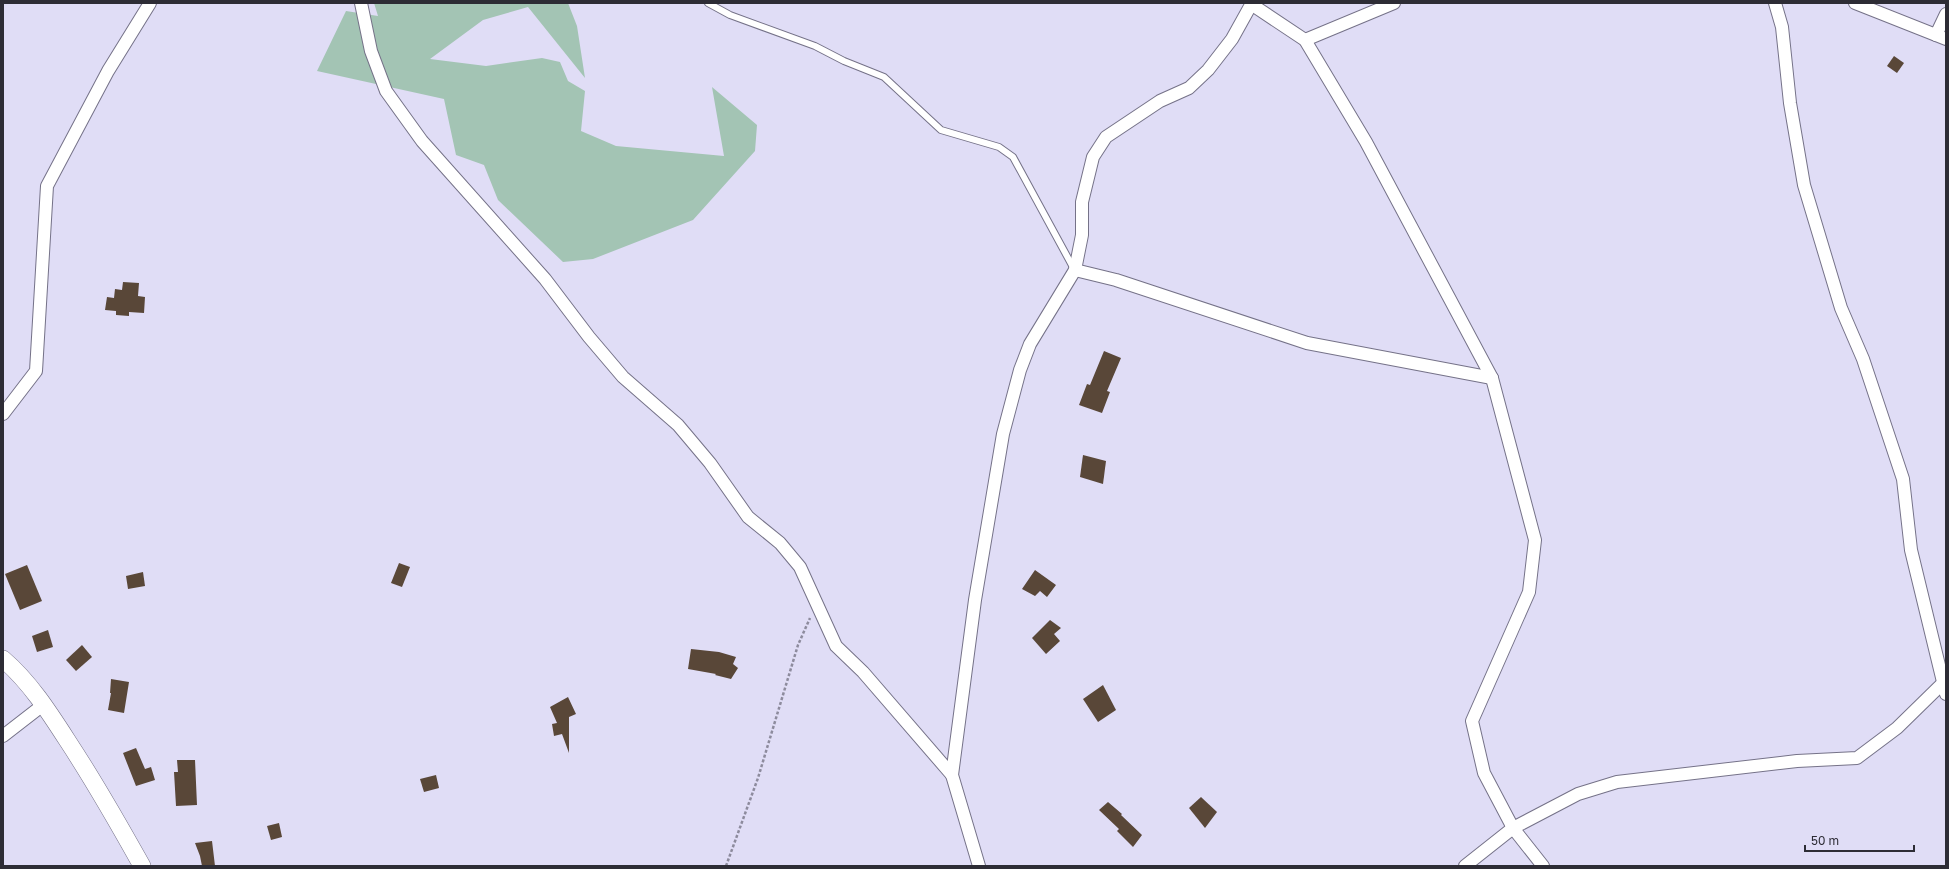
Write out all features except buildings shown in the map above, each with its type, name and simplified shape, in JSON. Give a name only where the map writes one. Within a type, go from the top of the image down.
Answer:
[{"type":"main road","points":[[3,659],[12,666],[43,705],[104,796],[142,866]]},
{"type":"street","points":[[3,414],[36,371],[47,186],[108,71],[150,3]]},
{"type":"street","points":[[361,3],[371,51],[386,91],[422,141],[546,279],[589,337],[623,377],[678,425],[710,463],[748,517],[780,543],[800,567],[836,646],[862,672],[952,775]]},
{"type":"street","points":[[1305,40],[1394,3]]},
{"type":"street","points":[[1464,866],[1513,828],[1578,794],[1617,782],[1797,761],[1857,758],[1897,728],[1945,688],[1941,661],[1911,550],[1903,478],[1863,359],[1842,308],[1804,185],[1790,103],[1782,27],[1775,3]]},
{"type":"street","points":[[1855,3],[1941,37],[1946,14]]},
{"type":"street","points":[[979,866],[952,775],[975,600],[1003,434],[1020,370],[1030,344],[1075,270],[1082,235],[1082,202],[1091,164],[1096,152],[1106,137],[1160,101],[1189,88],[1208,70],[1232,39],[1251,4],[1305,40],[1366,142],[1492,378],[1535,540],[1529,592],[1472,721],[1484,773],[1513,828],[1543,866]]},
{"type":"street","points":[[1075,270],[1116,280],[1307,343],[1492,378]]},
{"type":"street","points":[[3,736],[43,705]]},
{"type":"lane","points":[[708,3],[730,15],[815,46],[844,61],[884,77],[941,130],[999,146],[1013,157],[1075,270]]},
{"type":"path","points":[[726,866],[755,785],[798,645],[816,604]]},
{"type":"green space","points":[[374,3],[568,3],[577,26],[585,78],[528,7],[483,20],[430,59],[486,66],[542,58],[560,62],[568,81],[585,91],[581,131],[616,146],[724,156],[712,87],[757,125],[755,151],[693,220],[593,259],[563,262],[498,200],[484,165],[456,155],[444,99],[317,71],[346,11],[378,16]]}]
